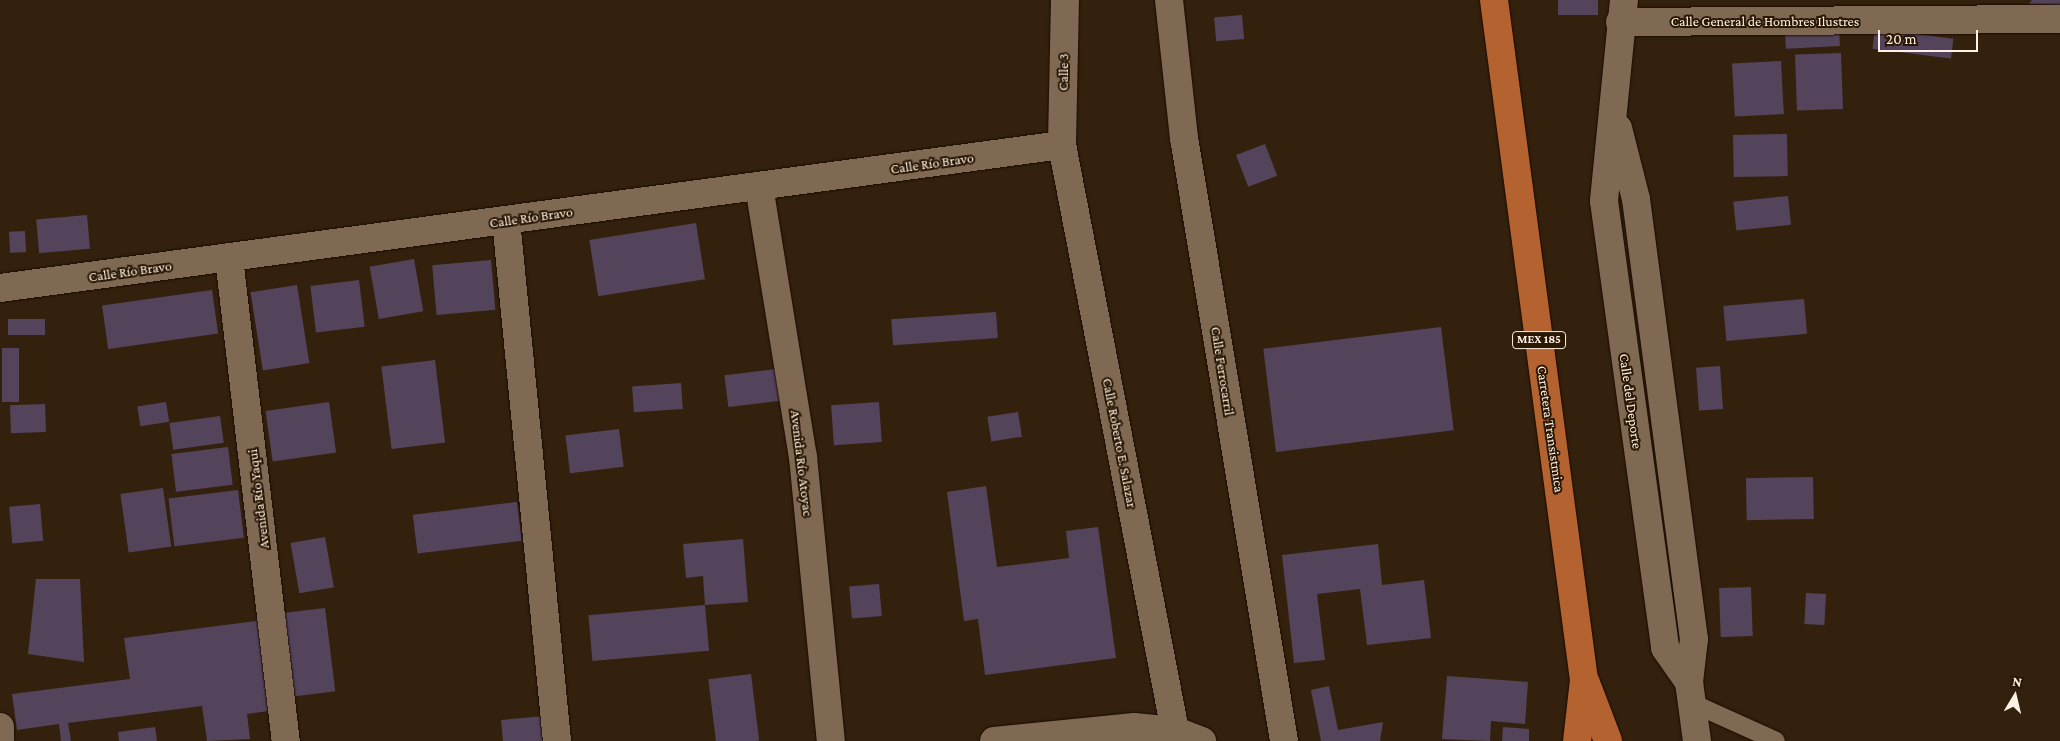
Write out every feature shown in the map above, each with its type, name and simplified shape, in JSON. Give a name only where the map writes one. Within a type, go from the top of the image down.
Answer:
[{"type":"main road","name":"Carretera Transistmica","points":[[1494,0],[1584,680],[1608,741]]},
{"type":"main road","name":"Carretera Transistmica","points":[[1577,741],[1584,680]]},
{"type":"street","name":"Calle 3","points":[[1062,145],[1065,0]]},
{"type":"street","name":"Calle Ferrocarril","points":[[1169,0],[1184,138],[1284,741]]},
{"type":"street","name":"Calle General de Hombres Ilustres","points":[[1622,11],[1758,11],[2060,19]]},
{"type":"street","name":"Calle del Deporte","points":[[1622,11],[1614,112],[1604,201],[1665,648],[1690,692],[1697,741]]},
{"type":"street","name":"Calle Río Bravo","points":[[0,288],[1062,145]]},
{"type":"street","name":"Calle Roberto E. Salazar","points":[[1062,145],[1176,736]]},
{"type":"street","name":"Avenida Río Atoyac","points":[[759,186],[803,457],[831,741]]},
{"type":"street","points":[[506,220],[557,741]]},
{"type":"street","name":"Avenida Río Yaqui","points":[[229,258],[286,741]]},
{"type":"street","points":[[0,727],[0,741]]},
{"type":"street","points":[[994,741],[1134,727],[1202,741]]},
{"type":"lane","points":[[1690,692],[1776,741]]},
{"type":"building","points":[[1558,0],[1598,0],[1598,15],[1558,15]]},
{"type":"building","points":[[2032,0],[2060,0],[2060,5],[2029,4]]},
{"type":"building","points":[[1242,15],[1244,39],[1216,41],[1214,17]]},
{"type":"building","points":[[1839,29],[1840,46],[1786,49],[1785,32]]},
{"type":"building","points":[[1875,29],[1953,39],[1951,58],[1873,49]]},
{"type":"building","points":[[1841,53],[1843,109],[1797,111],[1795,55]]},
{"type":"building","points":[[1781,61],[1784,114],[1735,116],[1732,64]]},
{"type":"building","points":[[1787,134],[1788,176],[1734,177],[1733,135]]},
{"type":"building","points":[[1265,144],[1277,176],[1248,187],[1236,155]]},
{"type":"building","points":[[1788,196],[1791,225],[1736,231],[1733,202]]},
{"type":"building","points":[[87,215],[90,249],[39,253],[36,219]]},
{"type":"building","points":[[696,223],[705,279],[598,296],[589,240]]},
{"type":"building","points":[[25,231],[26,252],[10,253],[9,232]]},
{"type":"building","points":[[414,259],[423,311],[379,319],[370,267]]},
{"type":"building","points":[[491,260],[495,310],[437,315],[432,265]]},
{"type":"building","points":[[359,280],[365,327],[316,333],[310,286]]},
{"type":"building","points":[[297,285],[309,363],[263,370],[251,292]]},
{"type":"building","points":[[212,290],[218,334],[108,349],[102,305]]},
{"type":"building","points":[[1804,299],[1807,334],[1726,341],[1723,306]]},
{"type":"building","points":[[996,312],[998,338],[893,345],[891,319]]},
{"type":"building","points":[[8,319],[45,319],[45,335],[8,335]]},
{"type":"building","points":[[1441,327],[1454,430],[1276,452],[1263,349]]},
{"type":"building","points":[[2,348],[19,348],[19,402],[2,402]]},
{"type":"building","points":[[435,360],[445,442],[392,449],[381,367]]},
{"type":"building","points":[[1720,366],[1723,409],[1699,411],[1696,368]]},
{"type":"building","points":[[784,368],[788,400],[728,407],[724,375]]},
{"type":"building","points":[[681,383],[683,409],[634,412],[632,386]]},
{"type":"building","points":[[166,402],[169,422],[140,426],[137,407]]},
{"type":"building","points":[[329,402],[336,453],[273,461],[266,411]]},
{"type":"building","points":[[879,402],[882,442],[834,445],[831,405]]},
{"type":"building","points":[[45,404],[46,432],[11,433],[10,405]]},
{"type":"building","points":[[1018,412],[1022,437],[991,442],[987,417]]},
{"type":"building","points":[[220,416],[224,443],[173,450],[169,423]]},
{"type":"building","points":[[619,429],[624,467],[570,473],[565,436]]},
{"type":"building","points":[[228,447],[233,485],[176,492],[171,454]]},
{"type":"building","points":[[1813,477],[1814,519],[1747,520],[1746,478]]},
{"type":"building","points":[[986,486],[997,567],[1069,558],[1066,531],[1098,527],[1116,658],[985,675],[978,619],[964,621],[947,492]]},
{"type":"building","points":[[163,488],[171,546],[129,552],[120,494]]},
{"type":"building","points":[[238,490],[244,538],[174,546],[169,499]]},
{"type":"building","points":[[517,502],[522,541],[418,554],[413,515]]},
{"type":"building","points":[[40,504],[43,541],[12,544],[9,507]]},
{"type":"building","points":[[325,537],[334,587],[299,593],[291,543]]},
{"type":"building","points":[[743,539],[748,602],[705,605],[703,576],[686,578],[683,544]]},
{"type":"building","points":[[1378,544],[1382,585],[1424,580],[1431,638],[1367,645],[1360,589],[1317,594],[1325,660],[1294,663],[1282,555]]},
{"type":"building","points":[[36,579],[80,579],[84,662],[28,654]]},
{"type":"building","points":[[879,584],[882,616],[852,618],[849,587]]},
{"type":"building","points":[[1751,587],[1753,636],[1721,637],[1719,588]]},
{"type":"building","points":[[1806,593],[1826,594],[1824,625],[1804,624]]},
{"type":"building","points":[[705,605],[709,651],[592,661],[588,615]]},
{"type":"building","points":[[325,608],[335,691],[294,696],[283,613]]},
{"type":"building","points":[[263,620],[276,710],[247,714],[250,739],[207,741],[202,706],[68,723],[71,741],[61,741],[59,724],[17,730],[12,694],[130,679],[124,638]]},
{"type":"building","points":[[751,674],[759,741],[716,741],[708,679]]},
{"type":"building","points":[[1447,676],[1528,682],[1525,724],[1491,721],[1490,741],[1442,739]]},
{"type":"building","points":[[1329,686],[1338,730],[1383,722],[1380,741],[1321,741],[1311,690]]},
{"type":"building","points":[[545,716],[548,741],[503,741],[501,720]]},
{"type":"building","points":[[155,727],[157,741],[119,741],[118,732]]},
{"type":"building","points":[[1503,727],[1529,729],[1529,741],[1502,741]]}]
